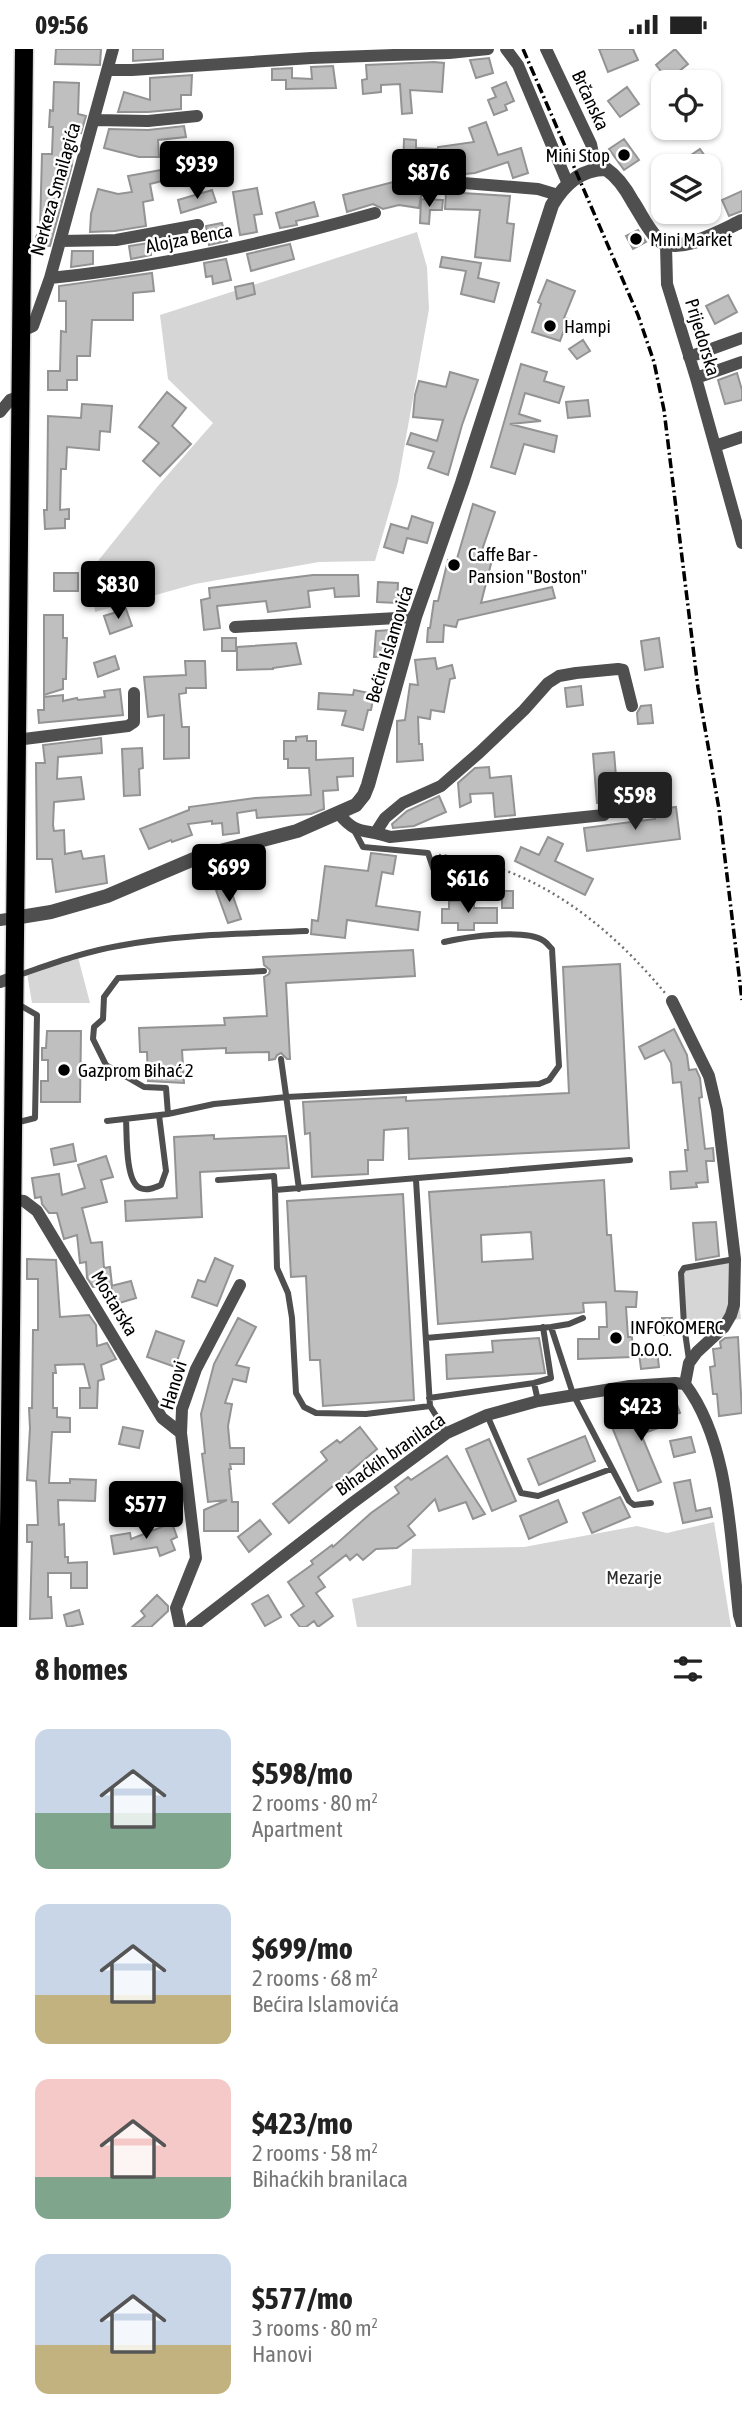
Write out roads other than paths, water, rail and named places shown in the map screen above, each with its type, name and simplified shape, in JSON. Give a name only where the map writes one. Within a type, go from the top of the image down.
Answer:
[{"type":"main road","points":[[8,1627],[5,1441],[13,1199],[14,1002],[7,979],[13,939],[7,919],[16,740],[24,49]]},
{"type":"street","name":"Nerkeza Smailagića","points":[[22,331],[33,326],[50,278],[113,49]]},
{"type":"street","points":[[108,70],[449,54],[488,49]]},
{"type":"street","points":[[506,49],[519,65],[563,189]]},
{"type":"street","name":"Brčanska","points":[[546,49],[591,144],[596,169]]},
{"type":"street","points":[[95,120],[148,121],[197,116]]},
{"type":"street","points":[[401,178],[563,189],[579,175],[596,169],[606,169],[614,174],[658,240],[666,245],[691,243],[742,221]]},
{"type":"street","name":"Bećira Islamovića","points":[[7,919],[51,912],[107,896],[201,856],[297,831],[356,805],[364,795],[415,617],[462,483],[552,205],[563,189]]},
{"type":"street","name":"Alojza Benca","points":[[50,278],[116,272],[249,246],[375,213]]},
{"type":"street","points":[[60,241],[116,240],[198,225]]},
{"type":"street","name":"Prijedorska","points":[[666,245],[667,284],[742,542]]},
{"type":"street","points":[[690,357],[742,338]]},
{"type":"street","points":[[696,378],[742,362]]},
{"type":"street","points":[[0,412],[10,400],[21,396]]},
{"type":"street","points":[[715,446],[742,436]]},
{"type":"street","points":[[235,627],[415,617]]},
{"type":"street","points":[[376,832],[385,818],[403,803],[441,786],[524,710],[548,683],[559,676],[596,670],[623,670],[632,706]]},
{"type":"street","points":[[16,740],[132,724],[134,693]]},
{"type":"street","points":[[339,814],[354,829],[390,837],[604,815]]},
{"type":"street","points":[[672,1001],[709,1076],[717,1110],[735,1259],[734,1304],[731,1315],[724,1327],[689,1363],[685,1384],[705,1416],[718,1450],[742,1625]]},
{"type":"street","name":"Mostarska","points":[[13,1199],[24,1201],[37,1211],[162,1418],[181,1433]]},
{"type":"street","name":"Hanovi","points":[[180,1627],[176,1608],[196,1558],[181,1433],[182,1409],[196,1369],[240,1285]]},
{"type":"street","name":"Bihaćkih branilaca","points":[[192,1627],[447,1433],[487,1415],[538,1401],[666,1383],[685,1384]]},
{"type":"lane","points":[[354,829],[363,847],[428,853],[441,891]]},
{"type":"lane","points":[[7,979],[118,946],[164,939],[306,931]]},
{"type":"lane","points":[[107,1121],[168,1114],[215,1104],[288,1097],[539,1084],[549,1080],[559,1066],[552,949],[544,941],[533,937],[488,934],[444,941]]},
{"type":"lane","points":[[168,1114],[166,1088],[144,1087],[106,1065],[93,1039],[94,1027],[103,1019],[104,997],[118,978],[264,971]]},
{"type":"lane","points":[[281,1059],[299,1189]]},
{"type":"lane","points":[[126,1119],[129,1170],[134,1183],[140,1189],[151,1189],[161,1185],[166,1171],[159,1115]]},
{"type":"lane","points":[[275,1190],[630,1160]]},
{"type":"lane","points":[[218,1180],[274,1176],[277,1268],[288,1293],[292,1318],[296,1393],[304,1407],[316,1413],[366,1414],[551,1378],[547,1327]]},
{"type":"lane","points":[[416,1180],[429,1402],[447,1433]]},
{"type":"lane","points":[[689,1363],[681,1273],[684,1268],[735,1259]]},
{"type":"lane","points":[[426,1338],[547,1327],[569,1324],[583,1318]]},
{"type":"lane","points":[[547,1327],[573,1394],[629,1501],[634,1505],[651,1503]]},
{"type":"lane","points":[[534,1383],[538,1401]]},
{"type":"lane","points":[[487,1415],[521,1493],[538,1496],[611,1469]]},
{"type":"railway","points":[[523,49],[638,315],[654,362],[664,410],[698,688],[719,809],[742,1000]]},
{"type":"place","name":"Mini Stop","points":[[624,155]]},
{"type":"place","name":"Mini Market","points":[[636,239]]},
{"type":"place","name":"Hampi","points":[[550,326]]},
{"type":"place","name":"Caffe Bar - Pansion \"Boston\"","points":[[454,565]]},
{"type":"place","name":"Gazprom Bihać 2","points":[[64,1070]]},
{"type":"place","name":"INFOKOMERC D.O.O.","points":[[616,1338]]},
{"type":"park label","name":"Mezarje","points":[[634,1577]]}]
